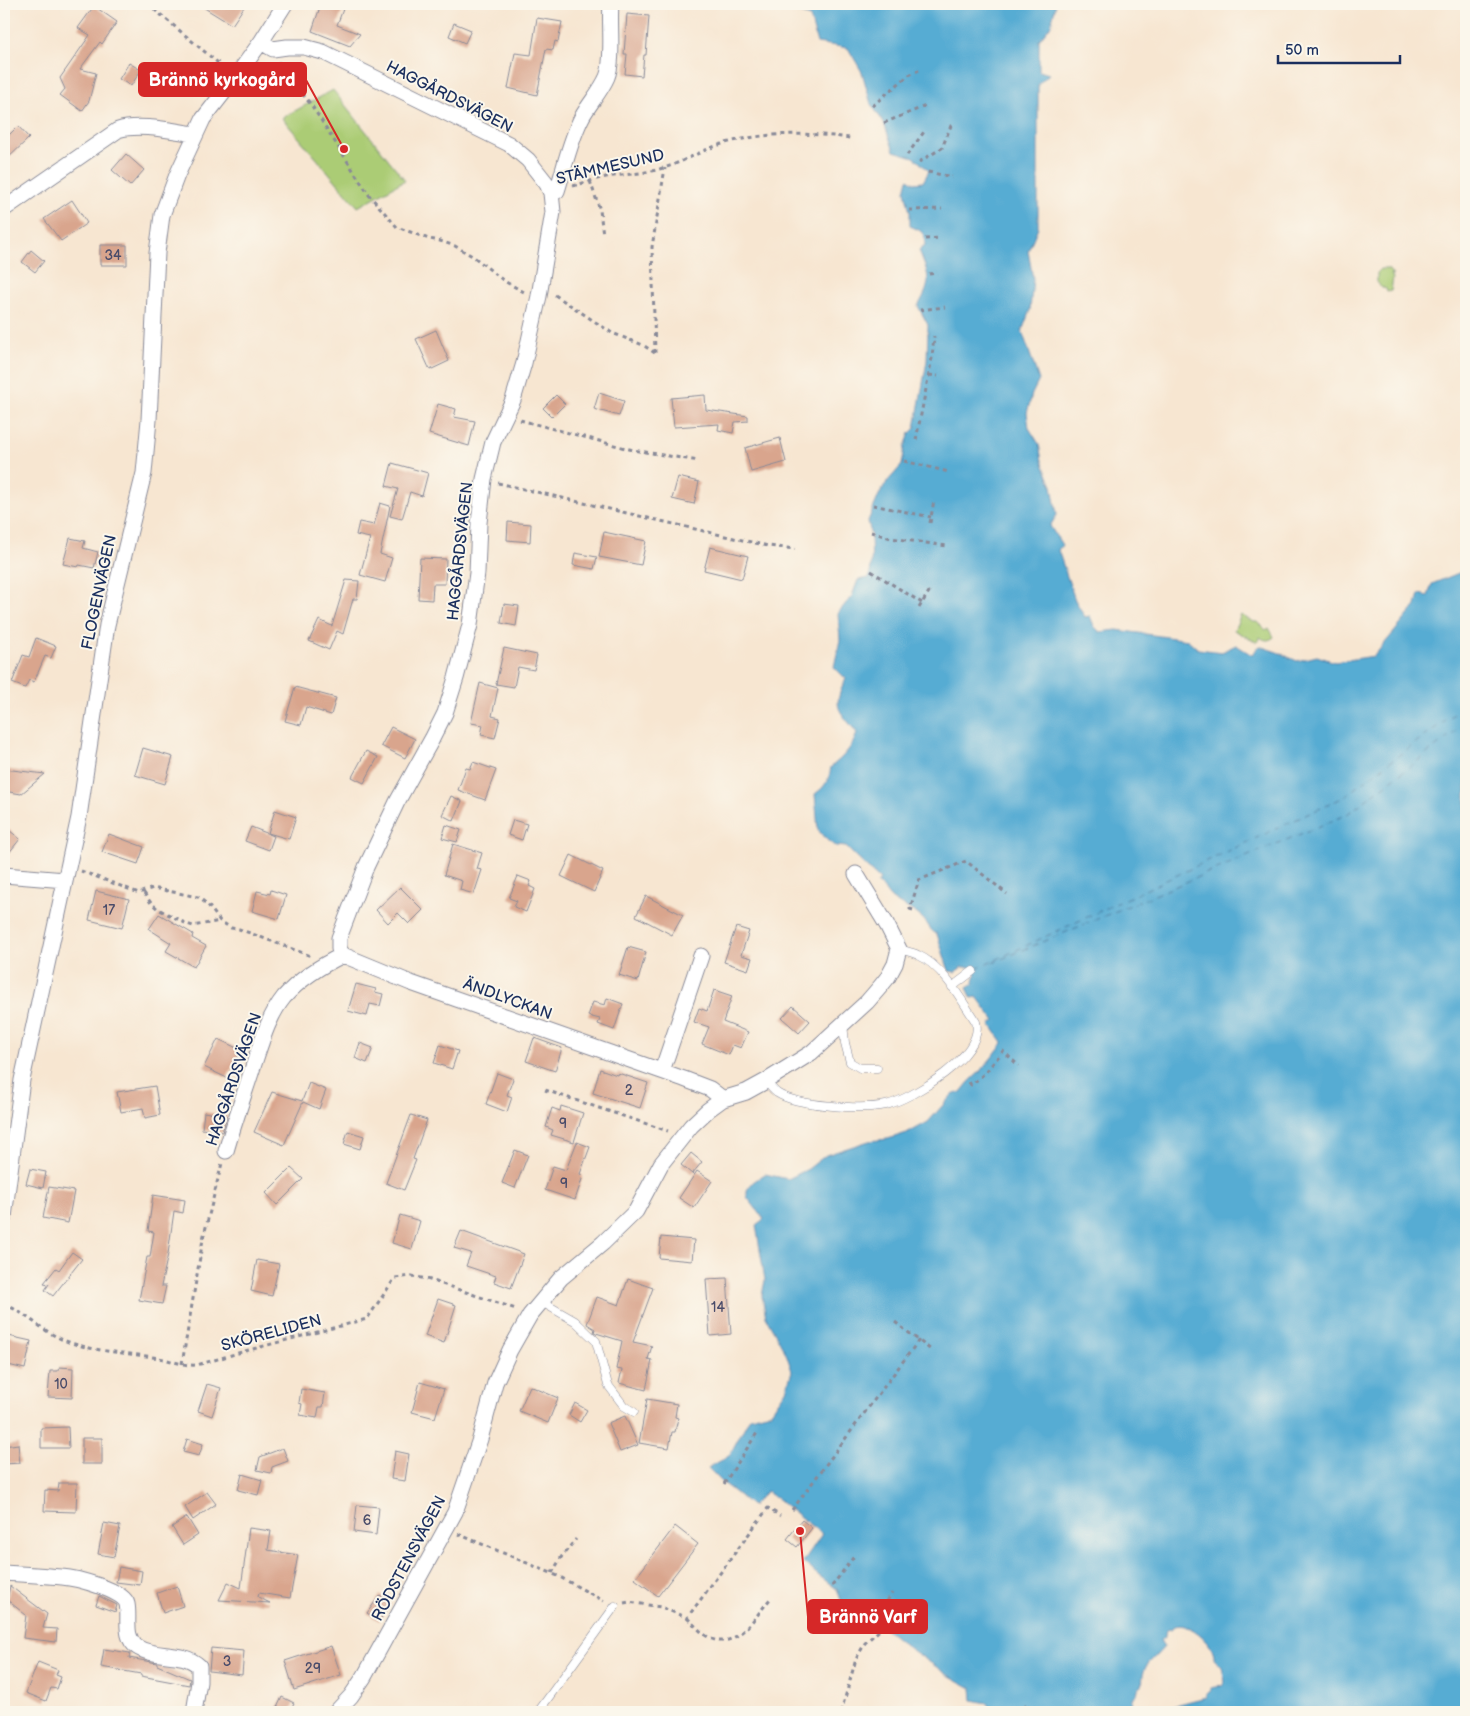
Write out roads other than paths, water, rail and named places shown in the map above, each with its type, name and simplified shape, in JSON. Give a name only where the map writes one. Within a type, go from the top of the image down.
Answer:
[{"type":"street","name":"FLOGENVÄGEN","points":[[4,1217],[22,1080],[83,795],[107,625],[144,472],[149,420],[159,225],[170,192],[195,134],[203,120],[236,78],[267,46],[285,4]]},
{"type":"street","points":[[557,191],[568,152],[581,119],[607,77],[611,4]]},
{"type":"street","name":"HAGGÅRDSVÄGEN","points":[[226,1151],[263,1038],[275,1011],[293,989],[329,963],[343,956],[339,949],[339,938],[366,867],[397,802],[436,733],[449,701],[473,608],[484,479],[493,442],[513,400],[524,363],[540,291],[553,204],[547,184],[528,160],[509,144],[324,52],[304,47],[267,46]]},
{"type":"street","points":[[4,209],[118,130],[142,128],[195,134]]},
{"type":"street","points":[[4,875],[66,873]]},
{"type":"street","points":[[856,874],[887,925],[899,949]]},
{"type":"street","name":"RÖDSTENSVÄGEN","points":[[336,1712],[352,1696],[364,1677],[455,1512],[468,1477],[498,1376],[530,1314],[560,1278],[603,1243],[636,1211],[661,1164],[682,1136],[708,1110],[723,1099],[746,1092],[766,1081],[811,1053],[867,1002],[888,976],[895,964],[899,949]]},
{"type":"street","name":"ÄNDLYCKAN","points":[[343,956],[411,983],[710,1089],[723,1099]]},
{"type":"street","points":[[662,1071],[701,956]]},
{"type":"street","points":[[4,1573],[62,1577],[81,1581],[120,1595],[127,1602],[129,1634],[132,1643],[143,1650],[190,1660],[198,1666],[194,1712]]},
{"type":"lane","points":[[766,1081],[776,1092],[794,1099],[839,1107],[865,1108],[887,1105],[925,1087],[962,1058],[975,1036],[976,1022],[952,987],[930,962],[919,955],[899,949]]},
{"type":"lane","points":[[952,987],[973,971]]},
{"type":"lane","points":[[843,1024],[844,1043],[850,1062],[860,1068],[877,1068]]},
{"type":"lane","points":[[540,1301],[575,1321],[596,1341],[608,1385],[624,1406],[634,1412]]},
{"type":"lane","points":[[538,1712],[615,1606]]},
{"type":"water","points":[[788,4],[1056,4],[1051,25],[1039,40],[1039,71],[1049,74],[1038,84],[1038,227],[1028,251],[1033,279],[1030,310],[1022,331],[1039,380],[1032,394],[1027,413],[1029,428],[1039,444],[1042,461],[1052,486],[1057,515],[1050,526],[1062,545],[1058,550],[1075,600],[1085,617],[1090,616],[1094,626],[1100,632],[1117,630],[1188,640],[1198,649],[1222,652],[1236,645],[1252,655],[1259,646],[1297,661],[1317,656],[1335,662],[1374,656],[1416,606],[1419,594],[1428,596],[1432,584],[1466,570],[1466,1712],[1162,1712],[1179,1704],[1206,1697],[1211,1688],[1222,1686],[1225,1682],[1222,1667],[1214,1659],[1214,1653],[1205,1639],[1191,1628],[1176,1626],[1171,1629],[1169,1628],[1165,1633],[1165,1637],[1160,1640],[1164,1647],[1144,1670],[1142,1686],[1132,1698],[1131,1712],[992,1712],[987,1703],[973,1700],[972,1688],[948,1675],[883,1627],[857,1613],[841,1600],[837,1589],[803,1562],[822,1534],[767,1491],[752,1506],[724,1484],[708,1468],[729,1456],[750,1417],[771,1412],[786,1390],[792,1371],[786,1353],[766,1317],[762,1296],[765,1280],[756,1225],[764,1219],[747,1197],[747,1190],[753,1182],[765,1174],[788,1179],[808,1169],[826,1155],[869,1141],[888,1139],[910,1132],[928,1122],[952,1095],[961,1092],[982,1070],[1003,1043],[990,1024],[995,1021],[977,997],[972,998],[967,988],[973,984],[976,974],[970,967],[962,967],[955,972],[949,971],[937,934],[931,930],[924,920],[891,898],[877,884],[880,880],[846,847],[836,846],[829,842],[818,830],[815,794],[828,779],[831,767],[847,752],[857,733],[842,713],[838,703],[841,689],[846,679],[834,667],[840,640],[838,613],[852,596],[858,580],[869,578],[871,549],[868,521],[879,495],[887,482],[902,465],[905,447],[910,433],[915,428],[927,361],[928,325],[918,306],[928,284],[927,273],[919,250],[925,245],[925,240],[922,232],[910,226],[910,212],[905,191],[908,179],[914,183],[923,182],[929,171],[914,157],[894,151],[884,123],[871,104],[862,72],[848,48],[817,43],[810,17],[792,11]]},
{"type":"place","name":"Brännö kyrkogård","points":[[344,149]]},
{"type":"place","name":"Brännö Varf","points":[[800,1531]]}]
